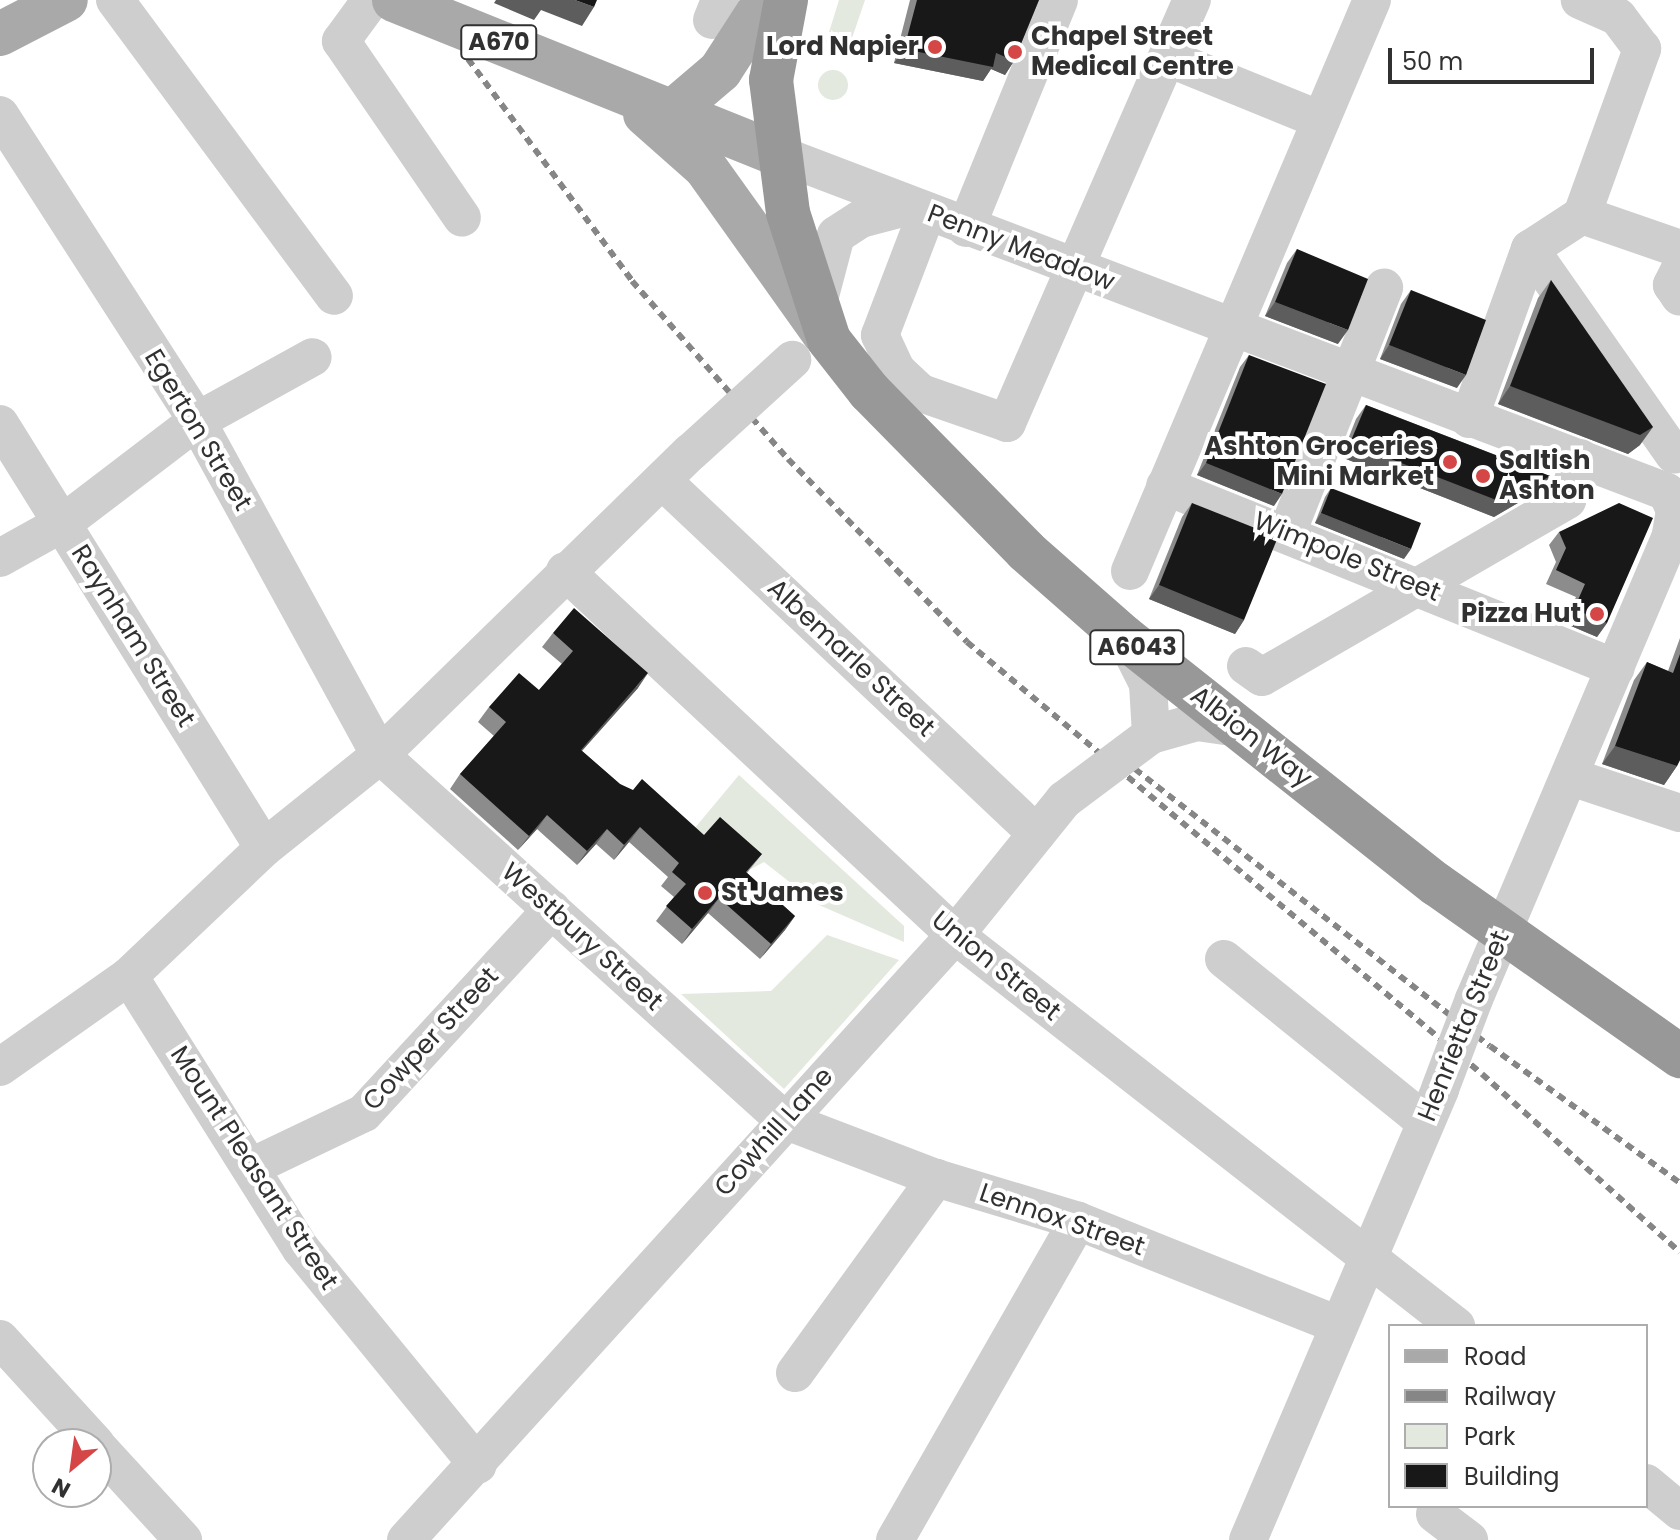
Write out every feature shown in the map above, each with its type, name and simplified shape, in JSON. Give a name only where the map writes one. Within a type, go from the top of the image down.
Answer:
[{"type":"highway","name":"Albion Way","points":[[786,0],[771,70],[778,154],[797,249],[820,296],[811,350],[869,391],[1026,551],[1124,637],[1504,930],[1680,1056]]},
{"type":"main road","points":[[0,34],[66,0]]},
{"type":"main road","name":"Penny Meadow","points":[[394,0],[778,154]]},
{"type":"main road","points":[[673,111],[720,71],[766,0]]},
{"type":"main road","points":[[604,84],[705,167],[811,350]]},
{"type":"street","points":[[115,0],[334,296]]},
{"type":"street","points":[[371,0],[341,41],[462,218]]},
{"type":"street","points":[[966,228],[1059,0]]},
{"type":"street","points":[[820,296],[836,235],[861,219],[919,209],[880,335],[896,370],[921,393],[1007,423],[1079,271],[1192,0]]},
{"type":"street","points":[[1130,571],[1372,0]]},
{"type":"street","points":[[1469,419],[1530,249],[1582,215],[1642,49],[1618,17],[1580,0]]},
{"type":"street","points":[[1168,58],[1321,120]]},
{"type":"street","name":"Egerton Street","points":[[0,115],[197,421],[380,755]]},
{"type":"street","name":"Penny Meadow","points":[[778,154],[1469,419],[1580,458],[1673,482]]},
{"type":"street","points":[[1582,215],[1677,255],[1672,285],[1680,297]]},
{"type":"street","points":[[1530,249],[1673,482]]},
{"type":"street","points":[[1287,533],[1384,288]]},
{"type":"street","points":[[0,1067],[129,976],[264,848],[380,755],[565,571],[665,483],[691,452],[811,350]]},
{"type":"street","points":[[0,558],[63,523],[197,421],[313,357]]},
{"type":"street","name":"Raynham Street","points":[[0,424],[264,848]]},
{"type":"street","points":[[1246,666],[1262,677],[1567,500],[1580,458]]},
{"type":"street","name":"Henrietta Street","points":[[1248,1540],[1338,1325],[1369,1262],[1474,999],[1616,668],[1673,482]]},
{"type":"street","name":"Albemarle Street","points":[[665,483],[1037,834]]},
{"type":"street","name":"Wimpole Street","points":[[1165,486],[1418,584],[1616,668]]},
{"type":"street","name":"Union Street","points":[[565,571],[955,935],[1369,1262],[1453,1324]]},
{"type":"street","points":[[1124,637],[1148,684],[1151,735]]},
{"type":"street","name":"Cowhill Lane","points":[[406,1540],[478,1465],[784,1120],[955,935],[1064,800],[1151,735],[1197,722],[1239,728]]},
{"type":"street","name":"Westbury Street","points":[[380,755],[784,1120]]},
{"type":"street","points":[[1571,777],[1680,813]]},
{"type":"street","name":"Cowper Street","points":[[251,1167],[364,1113],[552,909]]},
{"type":"street","points":[[1224,959],[1432,1105]]},
{"type":"street","name":"Mount Pleasant Street","points":[[129,976],[301,1249],[478,1465]]},
{"type":"street","name":"Lennox Street","points":[[784,1120],[936,1178],[1078,1221],[1338,1325]]},
{"type":"street","points":[[795,1373],[936,1178]]},
{"type":"street","points":[[895,1540],[1078,1221]]},
{"type":"street","points":[[0,1339],[81,1428]]},
{"type":"street","points":[[112,1462],[183,1540]]},
{"type":"street","points":[[1648,1485],[1680,1511]]},
{"type":"street","points":[[1433,1520],[1469,1540]]},
{"type":"green space","points":[[839,0],[865,0],[849,47],[826,42]]},
{"type":"green space","points":[[833,70],[839,71],[847,79],[847,91],[839,99],[833,100],[827,99],[819,91],[818,85],[819,79],[827,71]]},
{"type":"green space","points":[[739,775],[904,926],[904,942],[819,905],[764,862],[751,869],[710,832],[694,850],[684,841]]},
{"type":"green space","points":[[827,935],[899,960],[784,1089],[681,994],[771,991]]},
{"type":"building","points":[[575,0],[597,0],[594,7]]},
{"type":"building","points":[[917,0],[1039,0],[1014,61],[996,53],[993,67],[904,49]]},
{"type":"building","points":[[1297,249],[1368,279],[1348,330],[1275,302]]},
{"type":"building","points":[[1551,280],[1653,427],[1640,435],[1510,386]]},
{"type":"building","points":[[1411,290],[1486,320],[1466,375],[1389,345]]},
{"type":"building","points":[[1249,355],[1326,384],[1282,494],[1206,463]]},
{"type":"building","points":[[1366,405],[1550,476],[1504,503],[1350,443]]},
{"type":"building","points":[[1331,488],[1421,523],[1411,549],[1321,513]]},
{"type":"building","points":[[1192,503],[1278,537],[1244,620],[1159,585]]},
{"type":"building","points":[[1619,503],[1653,518],[1607,623],[1574,609],[1585,584],[1556,570],[1566,548],[1559,532]]},
{"type":"building","points":[[574,608],[648,673],[581,750],[620,784],[633,790],[642,779],[704,835],[720,817],[762,854],[746,872],[795,916],[771,944],[719,898],[692,929],[666,906],[686,884],[672,872],[679,863],[640,827],[624,845],[607,829],[587,851],[547,815],[529,836],[460,774],[506,722],[489,707],[519,673],[539,690],[573,651],[553,633]]},
{"type":"building","points":[[1680,654],[1680,760],[1677,766],[1615,746],[1647,662],[1673,673]]},
{"type":"railway","points":[[468,59],[632,281],[788,459],[967,642],[1482,1074],[1680,1252]]},
{"type":"railway","points":[[1135,769],[1490,1046],[1680,1183]]},
{"type":"place","name":"Lord Napier","points":[[935,47]]},
{"type":"place","name":"Chapel Street Medical Centre","points":[[1015,52]]},
{"type":"place","name":"Ashton Groceries Mini Market","points":[[1450,462]]},
{"type":"place","name":"Saltish Ashton","points":[[1483,476]]},
{"type":"place","name":"Pizza Hut","points":[[1597,614]]},
{"type":"place","name":"St James","points":[[705,893]]}]
